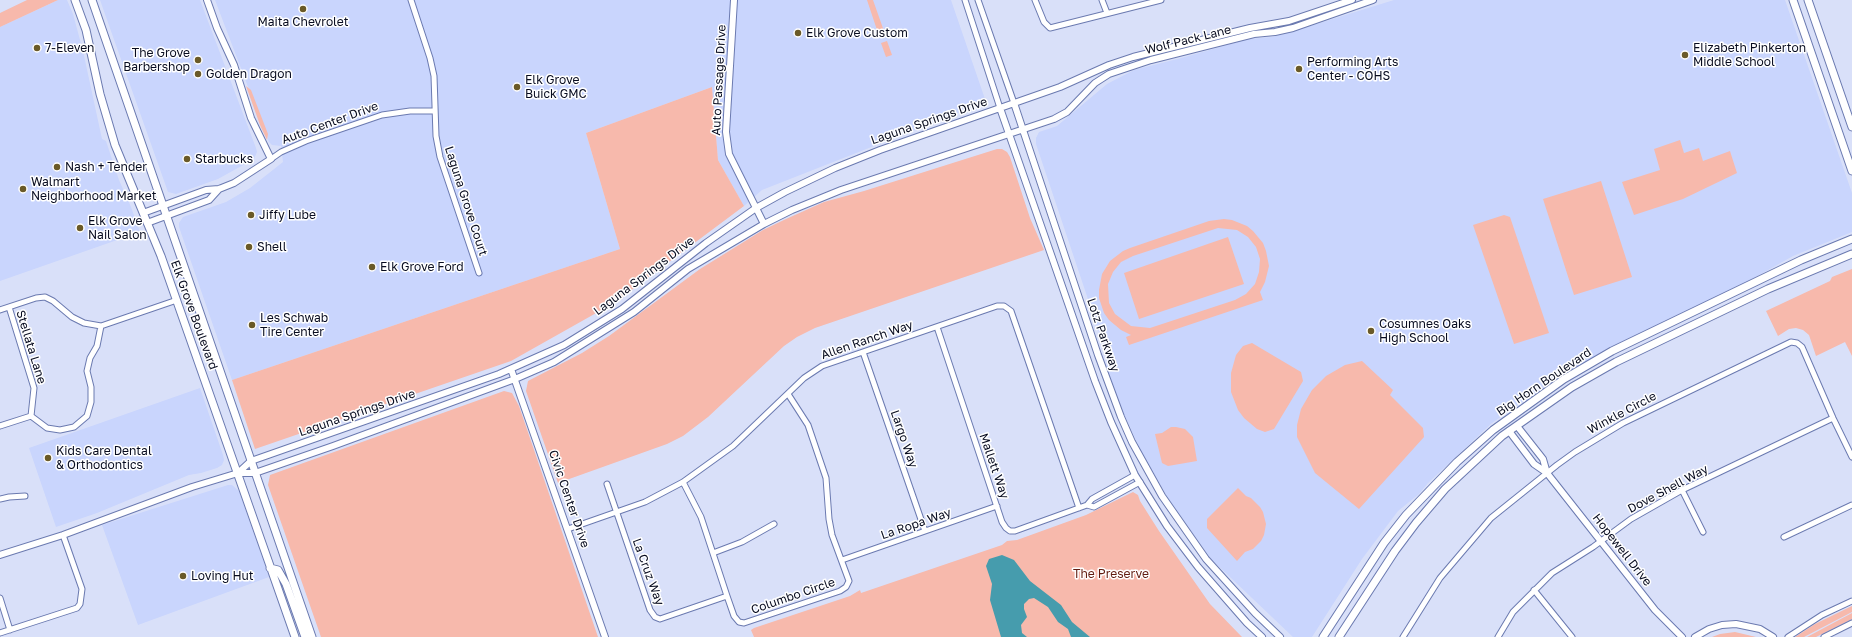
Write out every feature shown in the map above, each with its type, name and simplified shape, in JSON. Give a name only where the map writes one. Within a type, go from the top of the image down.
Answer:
[{"type":"main road","name":"Elk Grove Boulevard","points":[[75,0],[86,30],[106,116],[115,145],[177,300],[270,568],[296,637]]},
{"type":"main road","name":"Elk Grove Boulevard","points":[[92,0],[312,637]]},
{"type":"main road","points":[[1793,0],[1852,171]]},
{"type":"main road","points":[[1802,0],[1819,33]]},
{"type":"main road","points":[[1808,0],[1852,127]]},
{"type":"main road","name":"Big Horn Boulevard","points":[[1323,637],[1384,543],[1406,515],[1457,462],[1493,430],[1564,379],[1612,351],[1801,260],[1852,239]]},
{"type":"main road","name":"Big Horn Boulevard","points":[[1339,637],[1395,551],[1416,523],[1460,475],[1509,431],[1572,387],[1616,362],[1762,292],[1852,254]]},
{"type":"main road","points":[[270,568],[278,570],[286,584],[305,637]]},
{"type":"street","points":[[207,0],[217,28],[234,65],[257,132],[271,159]]},
{"type":"street","name":"Laguna Grove Court","points":[[411,0],[430,58],[434,81],[436,136],[441,163],[479,273]]},
{"type":"street","name":"Auto Passage Drive","points":[[734,0],[726,132],[729,154],[764,224]]},
{"type":"street","name":"Lotz Parkway","points":[[965,0],[1000,108],[1095,381],[1111,422],[1135,475],[1167,526],[1198,567],[1242,618],[1262,637]]},
{"type":"street","name":"Lotz Parkway","points":[[978,0],[1103,370],[1121,417],[1136,449],[1162,496],[1206,559],[1255,613],[1280,637]]},
{"type":"street","points":[[1035,0],[1044,22],[1050,28],[1161,0]]},
{"type":"street","points":[[1102,0],[1107,13]]},
{"type":"street","name":"Wolf Pack Lane","points":[[1014,103],[1060,87],[1109,65],[1133,57],[1250,28],[1289,21],[1352,0]]},
{"type":"street","name":"Wolf Pack Lane","points":[[1022,130],[1054,120],[1063,115],[1095,83],[1109,74],[1151,60],[1254,34],[1275,32],[1293,28],[1373,0]]},
{"type":"street","name":"Laguna Springs Drive","points":[[238,473],[251,461],[464,387],[511,369],[564,345],[622,309],[706,243],[756,208],[819,175],[856,159],[1014,103]]},
{"type":"street","name":"Auto Center Drive","points":[[143,213],[206,190],[220,189],[242,179],[286,150],[306,141],[382,115],[410,111],[435,111]]},
{"type":"street","name":"Laguna Springs Drive","points":[[0,555],[63,535],[192,487],[238,473],[255,473],[516,379],[554,362],[634,312],[688,269],[764,224],[792,210],[834,193],[1022,130]]},
{"type":"street","name":"Auto Center Drive","points":[[147,223],[209,200],[220,189]]},
{"type":"street","points":[[0,310],[36,298],[45,297],[53,301],[72,317],[84,323],[101,326],[177,300]]},
{"type":"street","name":"Allen Ranch Way","points":[[568,529],[645,502],[683,482],[733,446],[804,378],[822,366],[997,306],[1004,306],[1011,311],[1079,508]]},
{"type":"street","name":"Stellata Lane","points":[[8,307],[34,388],[31,416]]},
{"type":"street","points":[[0,426],[31,416],[47,428],[60,430],[74,427],[87,416],[91,402],[87,372],[90,358],[97,346],[101,326]]},
{"type":"street","name":"Mallett Way","points":[[936,327],[1002,522],[1010,531],[1023,529],[1087,505],[1092,499],[1135,475]]},
{"type":"street","name":"Winkle Circle","points":[[1403,637],[1440,578],[1456,558],[1497,513],[1547,473],[1575,452],[1623,423],[1791,342],[1797,343],[1802,347],[1852,457]]},
{"type":"street","name":"Largo Way","points":[[864,352],[926,531]]},
{"type":"street","name":"Civic Center Drive","points":[[511,369],[516,379],[605,637]]},
{"type":"street","name":"Columbo Circle","points":[[683,482],[701,517],[734,616],[739,622],[744,623],[840,591],[846,587],[849,580],[828,519],[826,478],[808,426],[788,394]]},
{"type":"street","name":"Dove Shell Way","points":[[1498,637],[1513,612],[1552,573],[1601,541],[1631,519],[1682,490],[1833,418]]},
{"type":"street","name":"Hopewell Drive","points":[[1517,426],[1543,459],[1547,473]]},
{"type":"street","name":"Hopewell Drive","points":[[1509,431],[1534,464],[1547,473],[1655,610],[1682,637]]},
{"type":"street","name":"Mallett Way","points":[[1087,505],[1094,507],[1140,482]]},
{"type":"street","name":"La Cruz Way","points":[[607,484],[650,610],[655,617],[660,619],[727,596]]},
{"type":"street","points":[[1682,490],[1703,532]]},
{"type":"street","points":[[0,499],[25,496]]},
{"type":"street","points":[[1784,537],[1852,505]]},
{"type":"street","name":"La Ropa Way","points":[[842,560],[997,506]]},
{"type":"street","points":[[713,553],[742,542],[774,524]]},
{"type":"street","points":[[0,633],[77,608],[80,604],[82,589],[63,535]]},
{"type":"street","points":[[1534,590],[1572,637]]},
{"type":"street","points":[[0,598],[10,630]]},
{"type":"street","points":[[1788,637],[1815,619],[1852,601]]},
{"type":"street","points":[[1824,637],[1852,623]]},
{"type":"street","points":[[1695,637],[1709,629],[1722,625],[1736,624],[1760,629],[1773,637]]},
{"type":"shaded area","points":[[58,0],[67,0],[73,14],[83,51],[102,139],[106,141],[119,180],[140,232],[0,281],[0,27]]},
{"type":"shaded area","points":[[100,0],[200,0],[256,148],[257,152],[254,159],[218,179],[176,194],[168,192]]},
{"type":"shaded area","points":[[215,0],[951,0],[986,102],[762,190],[744,206],[718,160],[712,87],[586,133],[620,249],[232,380],[179,227],[179,223],[183,217],[226,202],[250,188],[283,162],[281,146],[272,145],[269,142]]},
{"type":"shaded area","name":"Cosumnes Oaks High School","points":[[1394,0],[1785,0],[1852,193],[1852,232],[1793,256],[1745,283],[1606,350],[1562,374],[1492,423],[1428,483],[1419,494],[1398,511],[1362,559],[1312,637],[1293,637],[1211,559],[1168,498],[1141,451],[1123,412],[1108,372],[1104,347],[1036,144],[1036,138],[1039,132],[1057,126],[1107,84],[1134,70],[1248,39],[1272,37],[1284,34]]},
{"type":"shaded area","points":[[200,388],[223,455],[224,460],[222,465],[201,473],[189,475],[97,513],[56,527],[29,448]]},
{"type":"shaded area","points":[[232,485],[239,491],[269,577],[138,625],[102,525]]},
{"type":"shaded area","points":[[1002,555],[1014,560],[1030,581],[1061,605],[1072,622],[1090,637],[1071,637],[1068,629],[1058,622],[1048,607],[1034,598],[1029,599],[1024,604],[1027,617],[1021,625],[1022,633],[1027,637],[1001,637],[990,600],[992,584],[986,566],[989,559]]},
{"type":"green space","points":[[27,0],[58,0],[0,27],[0,13]]},
{"type":"green space","points":[[867,0],[873,0],[885,34],[879,36]]},
{"type":"green space","points":[[887,41],[892,55],[886,57],[881,43]]},
{"type":"green space","points":[[246,86],[251,90],[268,134],[267,140],[260,125]]},
{"type":"green space","points":[[712,87],[718,160],[744,206],[614,303],[511,361],[255,449],[232,380],[620,249],[586,133]]},
{"type":"green space","points":[[1680,140],[1684,153],[1699,148],[1703,161],[1730,151],[1737,173],[1683,199],[1634,215],[1622,182],[1660,170],[1654,149]]},
{"type":"green space","points":[[997,149],[1002,149],[1007,152],[1010,157],[1030,218],[1044,250],[815,328],[797,337],[784,346],[708,417],[683,436],[667,444],[558,483],[526,391],[528,381],[582,353],[609,336],[700,269],[763,230],[824,202]]},
{"type":"green space","points":[[1601,181],[1632,277],[1574,295],[1543,199]]},
{"type":"green space","points":[[1504,215],[1510,217],[1549,333],[1514,344],[1473,225]]},
{"type":"green space","points":[[1224,219],[1232,220],[1247,226],[1263,243],[1269,266],[1265,282],[1260,292],[1263,300],[1129,345],[1126,337],[1131,335],[1121,330],[1109,320],[1104,313],[1099,298],[1102,274],[1110,261],[1123,251],[1130,248],[1209,221]],"holes":[[[1218,228],[1237,230],[1248,237],[1256,247],[1260,259],[1259,272],[1255,284],[1246,294],[1235,300],[1150,328],[1131,326],[1115,314],[1109,303],[1108,284],[1113,272],[1121,262],[1133,256]]]},
{"type":"green space","points":[[1228,237],[1244,284],[1139,319],[1124,273]]},
{"type":"green space","points":[[1852,269],[1852,356],[1845,342],[1816,356],[1809,335],[1803,330],[1796,328],[1789,329],[1778,336],[1766,311],[1830,281],[1832,277]]},
{"type":"green space","points":[[1252,343],[1301,372],[1303,381],[1274,429],[1265,432],[1257,429],[1244,418],[1238,410],[1231,392],[1231,373],[1236,355],[1243,346]]},
{"type":"green space","points":[[1362,361],[1393,390],[1390,395],[1423,428],[1424,437],[1359,509],[1315,473],[1297,437],[1297,425],[1301,409],[1312,390],[1326,376],[1345,365]]},
{"type":"green space","points":[[504,391],[512,393],[519,406],[598,637],[321,637],[268,485],[270,475]]},
{"type":"green space","points":[[1171,427],[1185,429],[1193,437],[1197,461],[1168,466],[1162,463],[1155,434],[1162,433]]},
{"type":"green space","points":[[1238,488],[1260,507],[1266,524],[1261,541],[1253,549],[1245,552],[1237,561],[1207,528],[1207,519]]},
{"type":"green space","name":"The Preserve","points":[[1133,492],[1138,495],[1140,501],[1159,531],[1210,604],[1242,637],[754,637],[751,630],[850,596],[860,590],[861,593],[1002,545],[1007,541],[1017,540],[1086,515]]},
{"type":"green space","points":[[1852,606],[1852,612],[1804,637],[1795,637],[1815,624]]},
{"type":"green space","points":[[1852,613],[1852,619],[1816,637],[1807,637]]},
{"type":"green space","points":[[1735,632],[1756,637],[1712,637],[1720,634]]},
{"type":"place","name":"Maita Chevrolet","points":[[303,9]]},
{"type":"place","name":"Elk Grove Custom","points":[[798,33]]},
{"type":"place","name":"7-Eleven","points":[[37,48]]},
{"type":"place","name":"Elizabeth Pinkerton Middle School","points":[[1685,55]]},
{"type":"place","name":"The Grove Barbershop","points":[[198,60]]},
{"type":"place","name":"Performing Arts Center - COHS","points":[[1299,69]]},
{"type":"place","name":"Golden Dragon","points":[[198,74]]},
{"type":"place","name":"Elk Grove Buick GMC","points":[[517,87]]},
{"type":"place","name":"Starbucks","points":[[187,159]]},
{"type":"place","name":"Nash + Tender","points":[[57,167]]},
{"type":"place","name":"Walmart Neighborhood Market","points":[[23,189]]},
{"type":"place","name":"Jiffy Lube","points":[[251,215]]},
{"type":"place","name":"Elk Grove Nail Salon","points":[[80,228]]},
{"type":"place","name":"Shell","points":[[249,247]]},
{"type":"place","name":"Elk Grove Ford","points":[[372,267]]},
{"type":"place","name":"Les Schwab Tire Center","points":[[252,325]]},
{"type":"place","name":"Cosumnes Oaks High School","points":[[1371,331]]},
{"type":"place","name":"Kids Care Dental & Orthodontics","points":[[48,458]]},
{"type":"place","name":"Loving Hut","points":[[183,576]]}]
